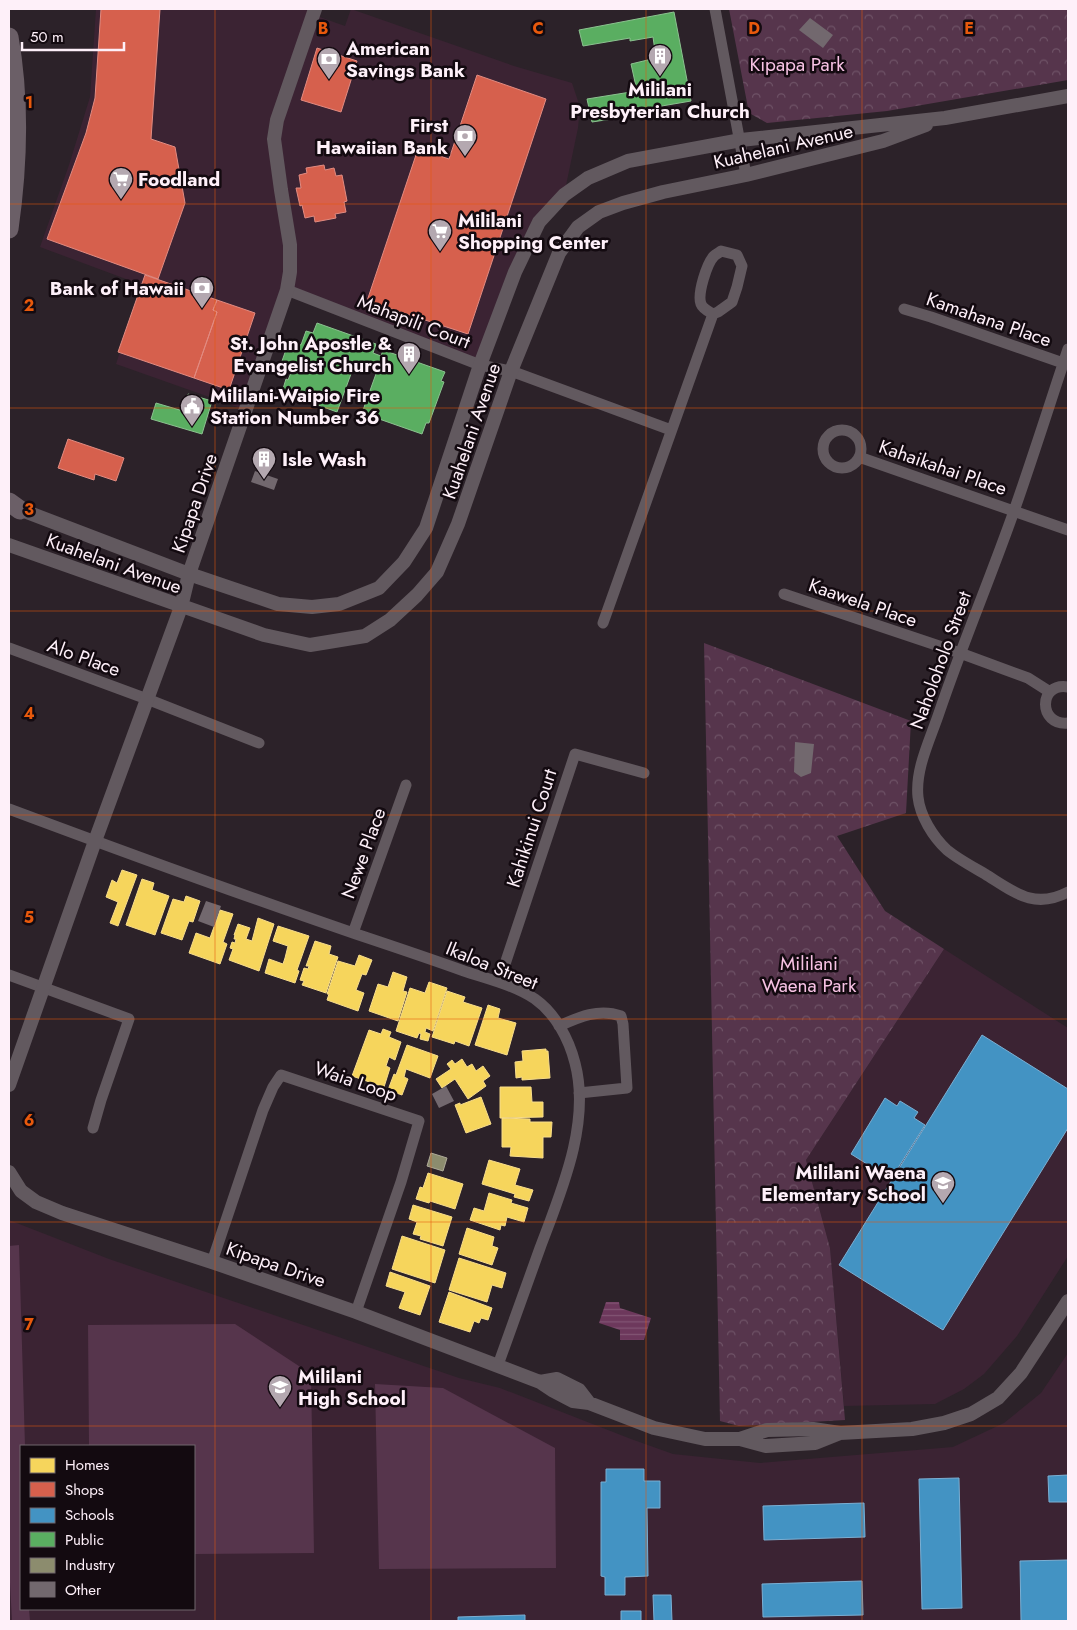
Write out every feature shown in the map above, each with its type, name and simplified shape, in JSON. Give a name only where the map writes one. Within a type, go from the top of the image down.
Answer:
[{"type":"main road","points":[[9,37],[16,113],[14,192],[9,229]]},
{"type":"street","name":"Kipapa Drive","points":[[9,1085],[95,841],[181,607],[189,574],[287,290],[290,272],[290,245],[274,139],[277,120],[315,9]]},
{"type":"street","points":[[714,9],[741,140],[746,175]]},
{"type":"street","name":"Kuahelani Avenue","points":[[12,506],[189,574],[278,604],[312,607],[339,604],[379,588],[404,562],[426,528],[480,365],[515,272],[539,222],[564,195],[588,178],[628,162],[741,140],[945,118],[1068,96]]},
{"type":"street","name":"Kuahelani Avenue","points":[[9,545],[264,635],[310,645],[365,636],[390,620],[417,595],[437,572],[458,524],[511,371],[559,253],[578,227],[599,212],[622,203],[883,141],[945,118]]},
{"type":"street","points":[[603,623],[713,314],[732,302],[738,287],[742,266],[738,255],[730,252],[721,251],[714,256],[708,266],[702,285],[700,301],[702,307],[713,314]]},
{"type":"street","name":"Mahapili Court","points":[[287,290],[480,365],[511,371],[671,430]]},
{"type":"street","name":"Kamahana Place","points":[[904,309],[1064,363]]},
{"type":"street","name":"Naholoholo Street","points":[[1068,349],[1014,511],[960,652],[919,773],[918,798],[925,820],[947,850],[1013,892],[1031,899],[1048,899],[1068,892]]},
{"type":"street","name":"Kahaikahai Place","points":[[860,457],[1068,530]]},
{"type":"street","name":"Kaawela Place","points":[[784,594],[960,652],[1028,678],[1050,692]]},
{"type":"street","name":"Alo Place","points":[[9,648],[259,743]]},
{"type":"street","points":[[1068,687],[1059,687],[1050,692],[1045,707],[1048,715],[1058,722],[1068,723]]},
{"type":"street","name":"Kahikinui Court","points":[[499,982],[575,754],[644,773]]},
{"type":"street","name":"Newe Place","points":[[353,933],[406,785]]},
{"type":"street","name":"Ikaloa Street","points":[[9,809],[353,933],[499,982],[524,992],[538,1001],[548,1011],[569,1044],[576,1064],[579,1093],[572,1157],[498,1365]]},
{"type":"street","points":[[9,975],[129,1019],[93,1128]]},
{"type":"street","points":[[559,1026],[582,1016],[601,1013],[612,1013],[621,1016],[627,1088],[579,1093]]},
{"type":"street","name":"Waia Loop","points":[[212,1262],[263,1110],[273,1087],[281,1075],[419,1121],[401,1182],[356,1312]]},
{"type":"street","name":"Kipapa Drive","points":[[9,1172],[21,1191],[36,1202],[62,1213],[356,1312],[540,1382],[573,1401],[589,1403],[654,1428],[705,1439],[740,1439],[767,1430],[813,1429],[840,1433],[912,1429],[944,1423],[971,1414],[998,1398],[1021,1373],[1068,1301]]},
{"type":"shaded area","name":"Mililani Shopping Center","points":[[96,9],[315,9],[314,15],[345,26],[351,9],[514,66],[572,83],[580,107],[578,128],[564,195],[545,213],[480,365],[287,290],[246,410],[116,364],[142,285],[40,247],[69,165],[90,97]]},
{"type":"shaded area","name":"Mililani Waena Elementary School","points":[[944,949],[1068,1028],[1068,1256],[1017,1336],[984,1374],[964,1389],[935,1404],[844,1406],[830,1248],[806,1160]]},
{"type":"shaded area","name":"Mililani High School","points":[[9,1220],[109,1259],[459,1378],[500,1388],[673,1454],[760,1463],[953,1447],[1004,1423],[1041,1393],[1068,1353],[1068,1621],[9,1621]]},
{"type":"shaded area","points":[[606,1302],[619,1302],[620,1308],[651,1318],[644,1340],[620,1340],[620,1330],[599,1323]]},
{"type":"green space","name":"Kipapa Park","points":[[729,9],[1068,9],[1068,80],[887,111],[767,123],[749,113]]},
{"type":"green space","name":"Mililani Waena Park","points":[[704,643],[911,721],[906,813],[837,836],[885,911],[944,949],[806,1160],[830,1248],[845,1420],[739,1426],[720,1421]]},
{"type":"green space","points":[[19,1245],[25,1445],[20,1445],[20,1610],[29,1610],[30,1621],[12,1621],[9,1583],[9,1246]]},
{"type":"green space","points":[[235,1324],[311,1374],[314,1553],[195,1554],[195,1445],[89,1445],[88,1325]]},
{"type":"green space","points":[[375,1384],[443,1388],[555,1448],[556,1568],[379,1569]]},
{"type":"building: Homes","points":[[122,870],[137,875],[118,926],[110,923],[118,902],[106,897],[112,880],[117,883]]},
{"type":"building: Homes","points":[[142,879],[154,883],[152,890],[169,896],[155,935],[126,925]]},
{"type":"building: Homes","points":[[186,896],[200,901],[193,922],[189,921],[182,940],[161,933],[173,899],[184,902]]},
{"type":"building: Homes","points":[[220,910],[233,914],[223,942],[227,944],[220,964],[189,953],[196,933],[210,938]]},
{"type":"building: Homes","points":[[258,918],[274,924],[259,971],[229,960],[233,949],[230,948],[232,942],[235,943],[234,935],[238,924],[250,928],[246,939],[252,941]]},
{"type":"building: Homes","points":[[278,926],[309,936],[297,970],[299,971],[295,983],[265,973],[269,959],[283,964],[285,958],[288,946],[273,941]]},
{"type":"building: Homes","points":[[315,941],[331,946],[329,954],[338,957],[326,993],[302,985],[304,981],[300,980],[304,968],[308,969],[309,966],[306,966]]},
{"type":"building: Homes","points":[[359,955],[372,960],[366,975],[362,974],[356,990],[364,993],[358,1011],[327,1000],[329,994],[327,994],[338,961],[355,966]]},
{"type":"building: Homes","points":[[393,972],[407,977],[403,991],[407,992],[398,1021],[369,1011],[378,984],[388,987]]},
{"type":"building: Homes","points":[[429,982],[447,988],[433,1031],[426,1028],[425,1032],[430,1034],[428,1041],[420,1039],[421,1034],[419,1033],[417,1038],[396,1031],[410,988],[425,993]]},
{"type":"building: Homes","points":[[447,991],[465,997],[463,1002],[482,1008],[469,1046],[455,1041],[454,1044],[432,1037]]},
{"type":"building: Homes","points":[[488,1005],[500,1009],[498,1018],[516,1023],[507,1055],[475,1045]]},
{"type":"building: Homes","points":[[383,1029],[391,1032],[389,1037],[401,1042],[395,1060],[389,1057],[386,1066],[390,1068],[384,1087],[352,1076],[369,1030],[381,1034]]},
{"type":"building: Homes","points":[[407,1045],[438,1056],[430,1078],[406,1069],[404,1077],[408,1079],[402,1095],[388,1090],[394,1074],[396,1075]]},
{"type":"building: Homes","points":[[546,1049],[548,1051],[550,1078],[522,1080],[522,1077],[516,1078],[515,1062],[523,1061],[522,1051]]},
{"type":"building: Homes","points":[[462,1059],[467,1067],[472,1064],[476,1071],[483,1066],[490,1076],[483,1081],[486,1086],[468,1099],[455,1079],[442,1088],[436,1079],[451,1069],[447,1064],[452,1060],[455,1064]]},
{"type":"building: Homes","points":[[500,1087],[531,1087],[532,1102],[543,1102],[543,1117],[500,1118]]},
{"type":"building: Homes","points":[[481,1097],[491,1124],[466,1133],[455,1105]]},
{"type":"building: Homes","points":[[502,1118],[530,1119],[530,1122],[552,1122],[551,1137],[543,1137],[543,1158],[510,1156],[511,1147],[502,1147]]},
{"type":"building: Homes","points":[[489,1160],[520,1169],[515,1185],[533,1190],[529,1201],[514,1197],[515,1194],[482,1184]]},
{"type":"building: Homes","points":[[428,1173],[463,1184],[455,1209],[430,1201],[429,1203],[416,1199],[420,1187],[423,1188]]},
{"type":"building: Homes","points":[[489,1193],[512,1200],[511,1203],[528,1208],[524,1222],[507,1217],[505,1226],[501,1225],[500,1230],[470,1220],[474,1208],[484,1211]]},
{"type":"building: Homes","points":[[413,1205],[452,1217],[443,1246],[420,1239],[421,1236],[413,1234],[417,1222],[409,1219]]},
{"type":"building: Homes","points":[[467,1228],[494,1237],[492,1246],[498,1248],[492,1265],[459,1254]]},
{"type":"building: Homes","points":[[402,1236],[445,1250],[435,1283],[392,1269]]},
{"type":"building: Homes","points":[[459,1258],[506,1273],[502,1288],[492,1285],[487,1302],[449,1290]]},
{"type":"building: Homes","points":[[390,1272],[430,1286],[420,1315],[399,1308],[405,1292],[386,1286]]},
{"type":"building: Homes","points":[[449,1292],[492,1308],[488,1320],[481,1318],[479,1323],[474,1321],[470,1332],[439,1322]]},
{"type":"building: Shops","points":[[101,9],[160,9],[151,139],[175,147],[185,203],[158,279],[47,239],[86,133],[95,98]]},
{"type":"building: Shops","name":"American Savings Bank","points":[[317,48],[357,61],[341,112],[301,100]]},
{"type":"building: Shops","name":"Mililani Shopping Center","points":[[477,75],[546,99],[468,334],[367,301],[418,149],[449,159]]},
{"type":"building: Shops","points":[[324,165],[325,170],[334,168],[336,176],[342,175],[347,201],[344,202],[346,212],[335,214],[336,218],[315,222],[314,216],[305,218],[296,188],[301,188],[299,175],[307,173],[306,168]]},
{"type":"building: Shops","points":[[145,275],[217,300],[213,310],[217,312],[194,378],[118,352]]},
{"type":"building: Shops","points":[[217,300],[255,313],[229,390],[194,378],[217,312],[213,310]]},
{"type":"building: Shops","points":[[68,439],[124,458],[116,481],[95,474],[94,480],[58,468]]},
{"type":"building: Schools","points":[[982,1035],[1068,1089],[1068,1128],[943,1330],[839,1265]]},
{"type":"building: Schools","points":[[885,1098],[897,1106],[900,1101],[918,1112],[914,1118],[925,1125],[891,1179],[851,1154]]},
{"type":"building: Schools","points":[[606,1469],[644,1469],[644,1481],[660,1481],[660,1508],[647,1508],[648,1576],[625,1577],[625,1595],[605,1595],[605,1577],[601,1576],[601,1482],[606,1482]]},
{"type":"building: Schools","points":[[1068,1475],[1068,1502],[1049,1502],[1048,1476]]},
{"type":"building: Schools","points":[[959,1478],[962,1608],[922,1609],[919,1479]]},
{"type":"building: Schools","points":[[864,1503],[865,1537],[764,1540],[763,1506]]},
{"type":"building: Schools","points":[[1068,1560],[1068,1621],[1021,1621],[1020,1561]]},
{"type":"building: Schools","points":[[862,1581],[863,1615],[763,1617],[762,1584]]},
{"type":"building: Schools","points":[[653,1595],[671,1595],[672,1621],[654,1621]]},
{"type":"building: Schools","points":[[621,1611],[641,1611],[641,1621],[621,1621]]},
{"type":"building: Schools","points":[[525,1615],[525,1621],[458,1621],[458,1617]]},
{"type":"building: Public","name":"Mililani Presbyterian Church","points":[[674,12],[691,101],[650,108],[651,113],[592,122],[587,99],[637,91],[631,64],[656,58],[653,37],[630,41],[630,38],[583,46],[579,30]]},
{"type":"building: Public","name":"St. John Apostle & Evangelist Church","points":[[317,323],[376,344],[373,353],[381,356],[383,350],[445,372],[441,381],[444,382],[429,423],[426,423],[422,434],[362,413],[377,371],[355,363],[337,412],[282,392],[286,379],[288,380],[293,368],[281,364],[289,341],[301,345],[306,331],[313,333]]},
{"type":"building: Public","points":[[188,394],[212,401],[202,434],[151,419],[156,403],[183,411]]},
{"type":"building: Industry","points":[[431,1153],[447,1158],[443,1171],[427,1166]]},
{"type":"building: Other","points":[[810,18],[833,35],[823,48],[799,30]]},
{"type":"building: Other","name":"Isle Wash","points":[[255,471],[278,479],[274,490],[251,482]]},
{"type":"building: Other","points":[[795,742],[814,744],[811,773],[801,777],[794,772]]},
{"type":"building: Other","points":[[206,901],[221,906],[214,927],[198,921]]},
{"type":"building: Other","points":[[446,1086],[454,1101],[439,1108],[432,1094]]},
{"type":"place","name":"Mililani Presbyterian Church","points":[[660,77]]},
{"type":"place","name":"American Savings Bank","points":[[329,80]]},
{"type":"place","name":"First Hawaiian Bank","points":[[465,157]]},
{"type":"place","name":"Foodland","points":[[121,200]]},
{"type":"place","name":"Mililani Shopping Center","points":[[440,252]]},
{"type":"place","name":"Bank of Hawaii","points":[[202,309]]},
{"type":"place","name":"St. John Apostle & Evangelist Church","points":[[409,375]]},
{"type":"place","name":"Mililani-Waipio Fire Station Number 36","points":[[192,427]]},
{"type":"place","name":"Isle Wash","points":[[264,480]]},
{"type":"place","name":"Mililani Waena Elementary School","points":[[943,1204]]},
{"type":"place","name":"Mililani High School","points":[[280,1408]]}]
